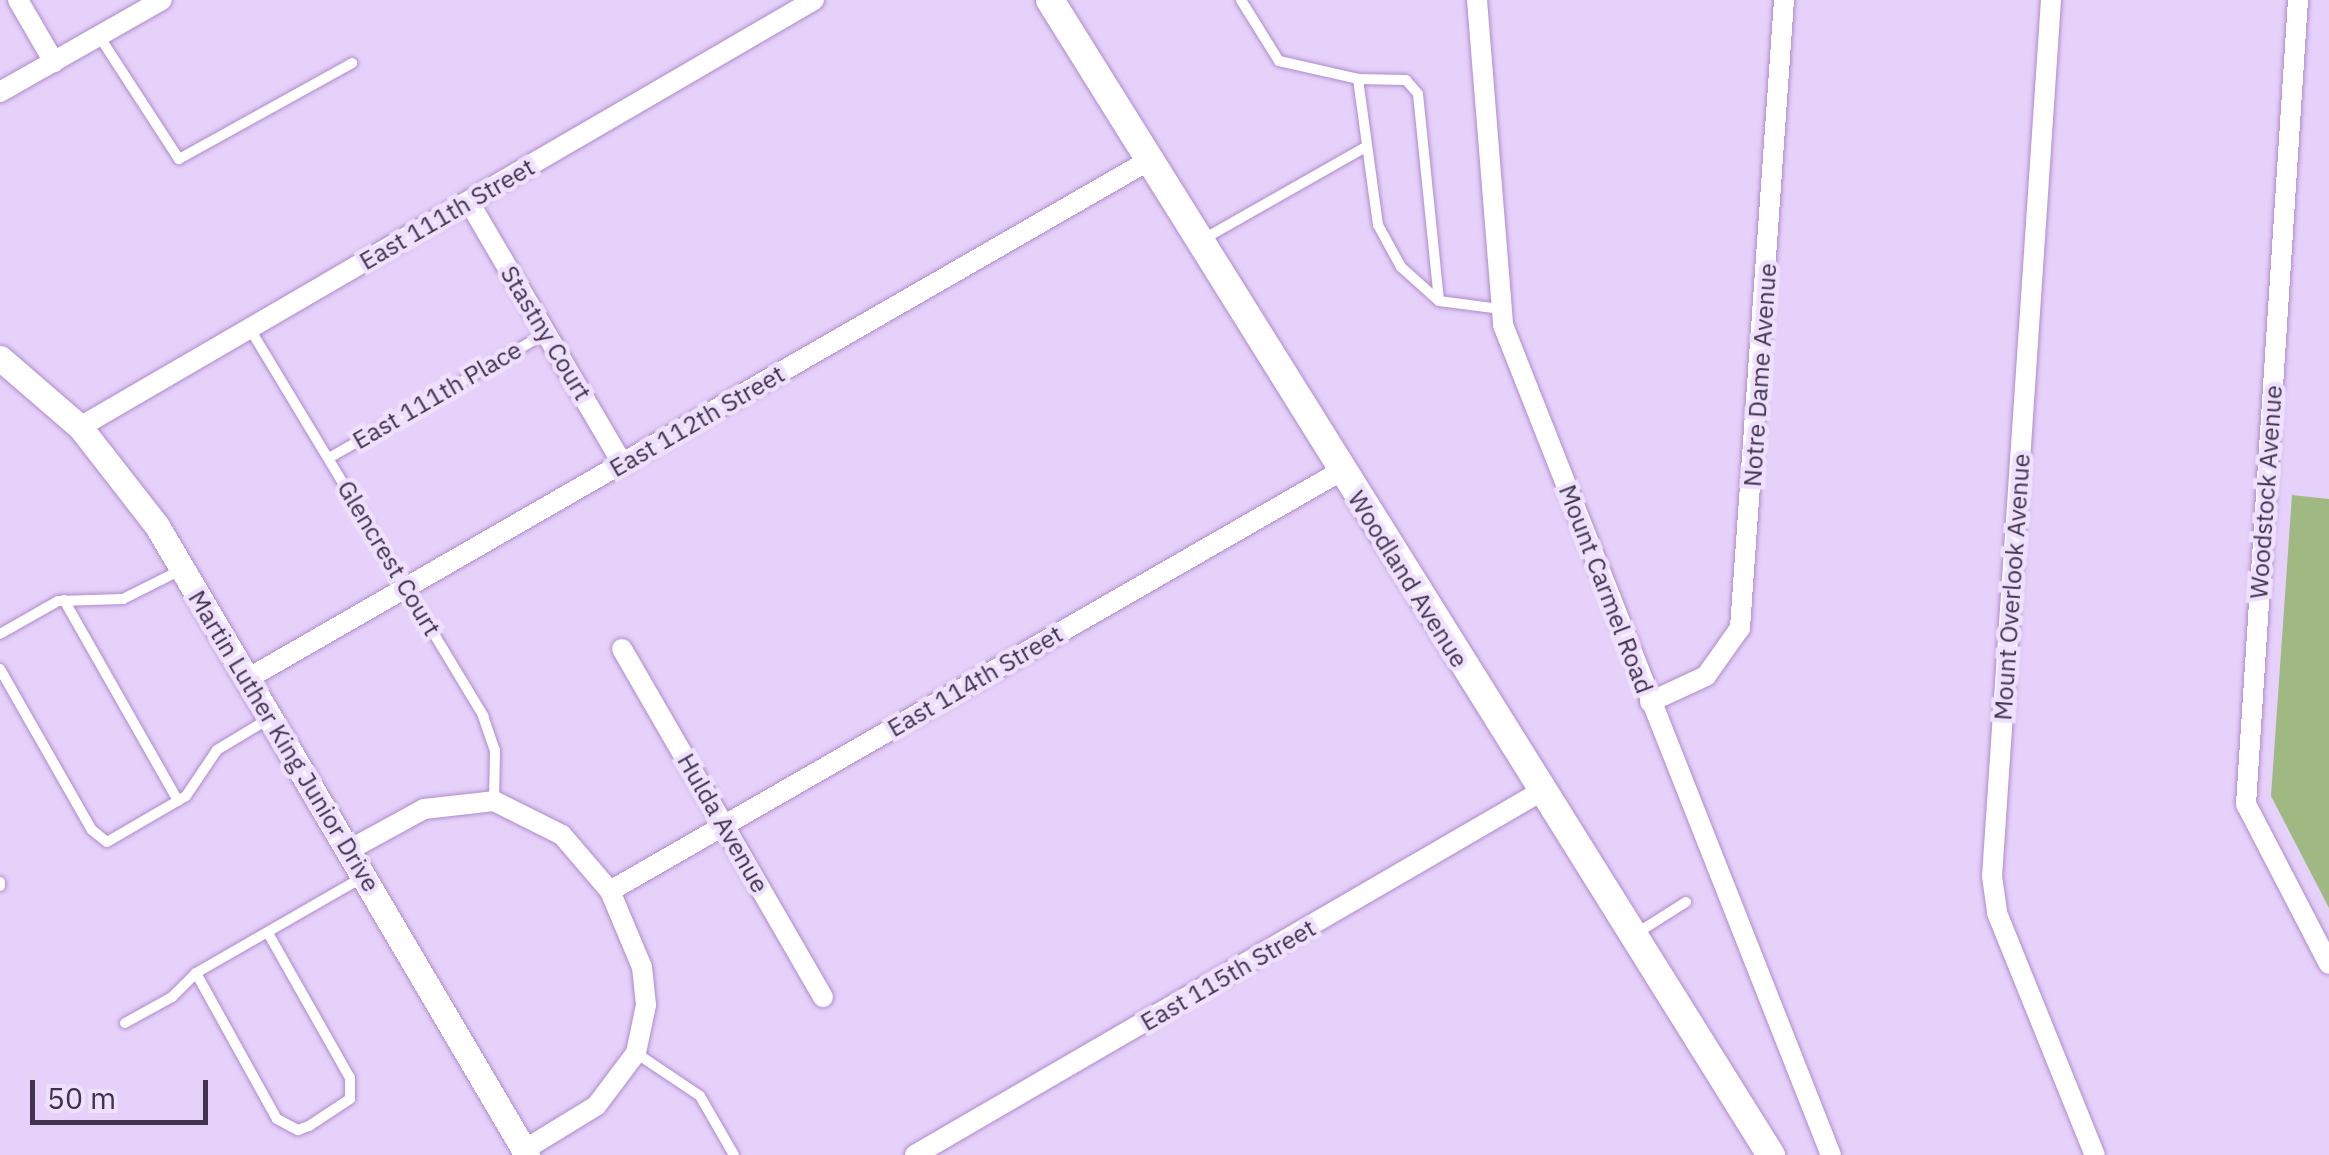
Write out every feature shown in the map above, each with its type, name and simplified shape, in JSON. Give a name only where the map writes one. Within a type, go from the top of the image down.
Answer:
[{"type":"main road","name":"Woodland Avenue","points":[[1050,0],[1146,162],[1771,1155]]},
{"type":"street","points":[[18,0],[54,62]]},
{"type":"street","points":[[0,92],[162,0]]},
{"type":"street","name":"East 111th Street","points":[[80,427],[814,0]]},
{"type":"street","name":"Mount Carmel Road","points":[[1477,0],[1502,309],[1650,702],[1831,1155]]},
{"type":"street","name":"Notre Dame Avenue","points":[[1650,702],[1706,676],[1740,628],[1784,0]]},
{"type":"street","name":"Mount Overlook Avenue","points":[[2051,0],[1992,876],[1997,913],[2095,1155]]},
{"type":"street","name":"Woodstock Avenue","points":[[2298,0],[2246,804],[2329,964]]},
{"type":"street","name":"East 112th Street","points":[[247,680],[1146,162]]},
{"type":"street","name":"Stastny Court","points":[[469,202],[623,464]]},
{"type":"street","name":"Martin Luther King Junior Drive","points":[[0,358],[80,427],[140,501],[526,1152]]},
{"type":"street","name":"East 114th Street","points":[[610,891],[1341,471]]},
{"type":"street","name":"Hulda Avenue","points":[[622,649],[823,997]]},
{"type":"street","name":"East 115th Street","points":[[915,1155],[1540,792]]},
{"type":"street","points":[[349,850],[424,809],[494,801],[562,835],[610,891],[642,967],[646,1005],[636,1053],[596,1106],[526,1152]]},
{"type":"lane","points":[[1242,0],[1279,62],[1358,79],[1406,80],[1418,94],[1439,301]]},
{"type":"lane","points":[[99,36],[179,159],[352,63]]},
{"type":"lane","points":[[1358,79],[1378,225],[1401,267],[1439,301],[1502,309]]},
{"type":"lane","points":[[1197,243],[1366,147]]},
{"type":"lane","name":"Glencrest Court","points":[[248,326],[490,731],[494,801]]},
{"type":"lane","name":"East 111th Place","points":[[329,458],[546,332]]},
{"type":"lane","points":[[0,634],[64,600],[122,599],[182,570]]},
{"type":"lane","points":[[64,600],[178,802]]},
{"type":"lane","points":[[0,670],[98,839],[115,839],[178,802],[217,750],[270,718]]},
{"type":"lane","points":[[125,1023],[172,997],[196,973],[364,876]]},
{"type":"lane","points":[[1632,936],[1686,902]]},
{"type":"lane","points":[[196,973],[277,1118],[298,1130],[309,1126],[350,1099],[350,1078],[268,934]]},
{"type":"lane","points":[[636,1053],[700,1096],[734,1155]]},
{"type":"green space","points":[[2292,495],[2329,499],[2329,908],[2271,796]]}]
